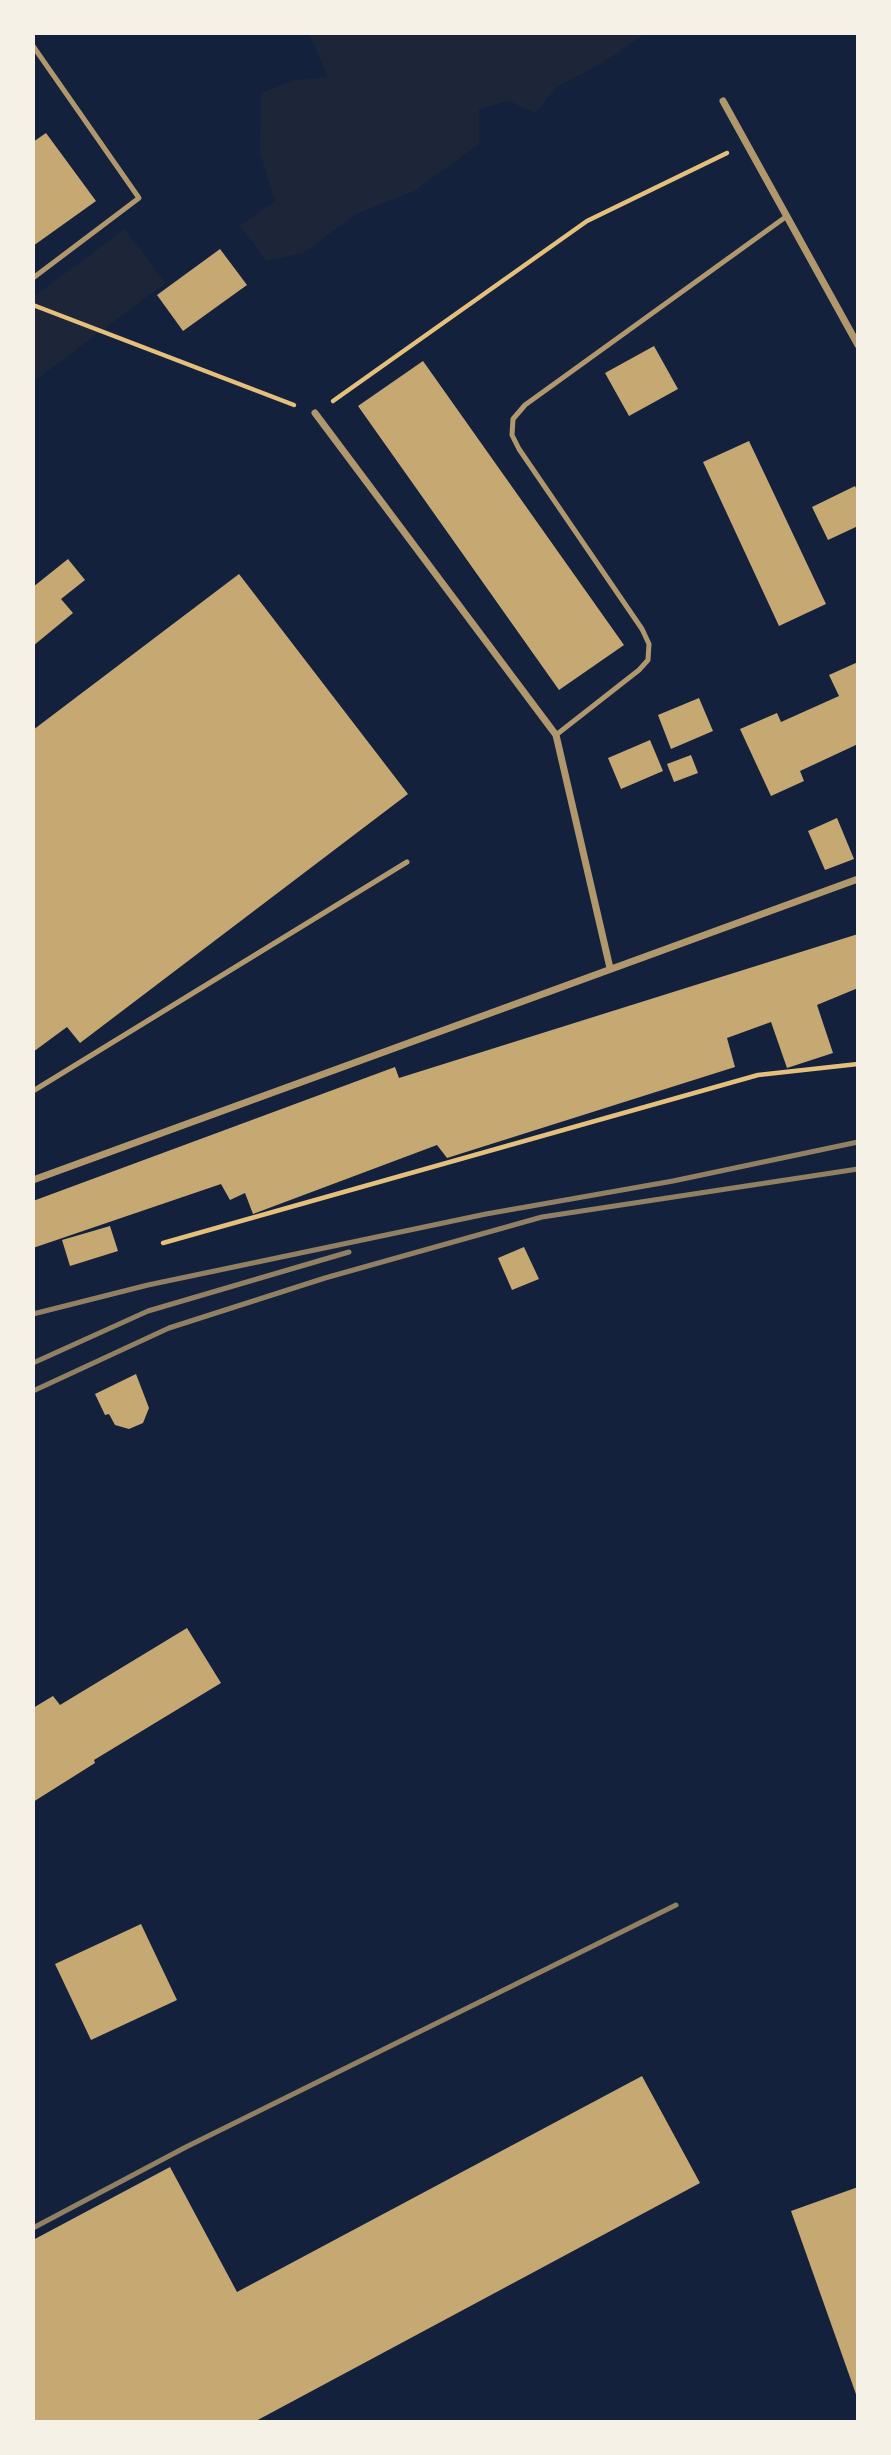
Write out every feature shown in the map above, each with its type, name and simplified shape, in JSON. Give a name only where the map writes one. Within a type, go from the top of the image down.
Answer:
[{"type":"street","points":[[723,100],[858,345]]},
{"type":"street","points":[[315,413],[556,735],[610,968]]},
{"type":"street","points":[[33,1180],[858,879]]},
{"type":"lane","points":[[33,46],[139,198],[33,278]]},
{"type":"lane","points":[[556,735],[639,670],[648,660],[649,644],[642,628],[519,449],[512,435],[513,419],[525,405],[787,216]]},
{"type":"lane","points":[[33,1090],[407,862]]},
{"type":"path","points":[[33,305],[315,413],[587,221],[747,143]]},
{"type":"path","points":[[163,1243],[758,1075],[858,1064]]},
{"type":"shaded area","points":[[309,33],[646,33],[599,65],[558,86],[535,113],[509,101],[479,109],[479,144],[414,191],[356,214],[303,253],[266,261],[240,226],[275,201],[260,152],[261,93],[295,80],[328,77]]},
{"type":"shaded area","points":[[125,229],[165,283],[33,382],[33,297]]},
{"type":"building","points":[[46,133],[96,201],[33,246],[33,142]]},
{"type":"building","points":[[220,249],[247,285],[183,331],[157,295]]},
{"type":"building","points":[[654,346],[678,389],[629,416],[605,373]]},
{"type":"building","points":[[423,361],[624,645],[559,690],[358,406]]},
{"type":"building","points":[[749,441],[826,604],[779,626],[703,462]]},
{"type":"building","points":[[855,486],[858,492],[858,526],[828,540],[812,507]]},
{"type":"building","points":[[68,559],[85,580],[61,599],[73,613],[33,646],[33,587]]},
{"type":"building","points":[[239,574],[408,794],[80,1043],[67,1027],[33,1052],[33,730]]},
{"type":"building","points":[[858,662],[858,744],[800,771],[804,781],[771,796],[740,729],[777,713],[781,722],[839,696],[829,675]]},
{"type":"building","points":[[699,698],[713,731],[671,749],[658,715]]},
{"type":"building","points":[[650,740],[663,771],[621,789],[608,758]]},
{"type":"building","points":[[691,755],[698,773],[674,782],[667,764]]},
{"type":"building","points":[[837,818],[854,859],[825,870],[808,831]]},
{"type":"building","points":[[858,934],[858,988],[817,1005],[833,1053],[787,1068],[771,1022],[727,1038],[735,1067],[447,1158],[437,1145],[253,1214],[245,1193],[230,1200],[221,1184],[33,1248],[33,1201],[395,1067],[399,1078]]},
{"type":"building","points":[[110,1226],[118,1251],[70,1266],[62,1240]]},
{"type":"building","points":[[524,1247],[539,1279],[512,1290],[498,1258]]},
{"type":"building","points":[[136,1374],[149,1408],[143,1423],[129,1429],[115,1425],[109,1414],[105,1415],[95,1394]]},
{"type":"building","points":[[187,1628],[221,1683],[94,1760],[95,1763],[33,1802],[33,1708],[53,1696],[60,1705]]},
{"type":"building","points":[[141,1924],[177,2000],[91,2040],[55,1964]]},
{"type":"building","points":[[642,2076],[700,2183],[254,2422],[33,2422],[33,2240],[170,2167],[237,2292]]},
{"type":"building","points":[[858,2187],[858,2396],[857,2397],[791,2211]]},
{"type":"railway","points":[[33,1314],[148,1285],[486,1214],[673,1181],[858,1142]]},
{"type":"railway","points":[[33,1391],[169,1328],[325,1278],[542,1217],[858,1169]]},
{"type":"railway","points":[[33,1363],[148,1311],[349,1252]]},
{"type":"railway","points":[[33,2228],[186,2147],[676,1905]]}]
